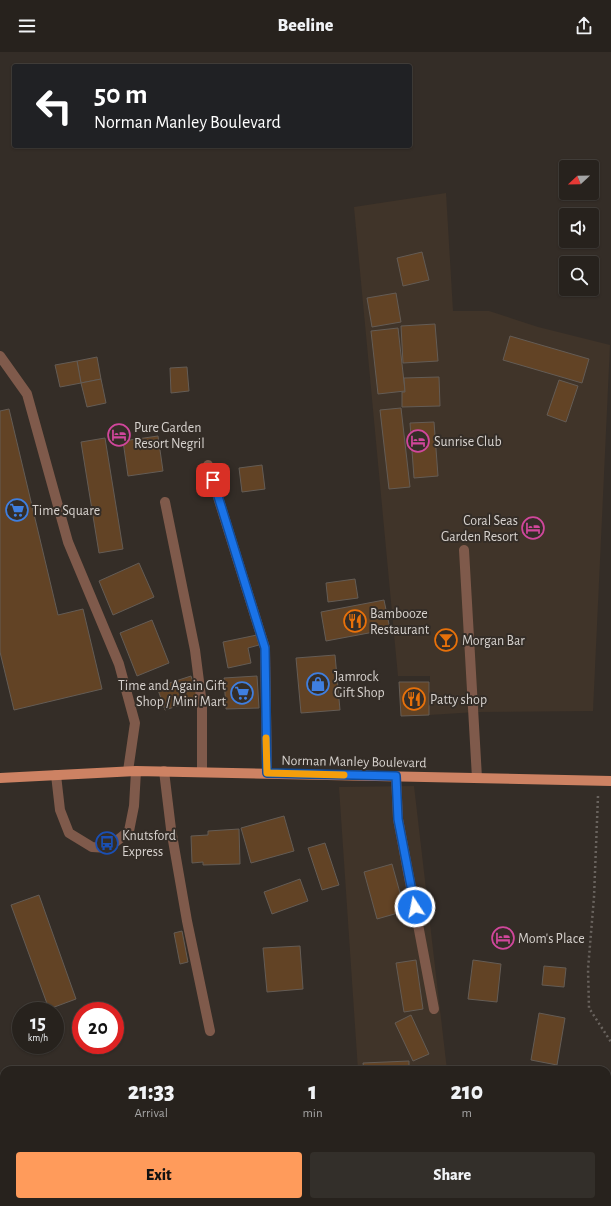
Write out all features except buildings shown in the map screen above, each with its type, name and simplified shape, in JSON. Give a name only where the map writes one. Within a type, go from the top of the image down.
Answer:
[{"type":"main road","name":"Norman Manley Boulevard","points":[[0,778],[132,771],[164,771],[611,782]]},
{"type":"street","points":[[0,356],[27,394],[68,542],[119,664],[135,723],[132,771],[134,806],[129,831],[108,848],[92,847],[69,833],[60,810],[56,775]]},
{"type":"street","points":[[208,465],[265,648],[267,773]]},
{"type":"street","points":[[165,502],[195,650],[202,705],[202,772]]},
{"type":"street","points":[[464,550],[477,778]]},
{"type":"street","points":[[164,771],[171,829],[187,921],[210,1031]]},
{"type":"street","points":[[396,776],[398,819],[434,1009]]},
{"type":"path","points":[[598,781],[594,897],[588,969],[589,1008],[611,1042]]},
{"type":"shaded area","points":[[446,193],[453,311],[489,311],[538,327],[610,345],[593,711],[476,712],[429,715],[430,676],[398,676],[354,207]]},
{"type":"shaded area","points":[[414,786],[447,1066],[358,1066],[339,787]]},
{"type":"slow traffic","points":[[266,738],[267,773],[344,775]]},
{"type":"place","name":"Pure Garden Resort Negril","points":[[119,435]]},
{"type":"place","name":"Sunrise Club","points":[[418,441]]},
{"type":"place","name":"Time Square","points":[[17,510]]},
{"type":"place","name":"Coral Seas Garden Resort","points":[[533,528]]},
{"type":"place","name":"Bambooze Restaurant","points":[[355,621]]},
{"type":"place","name":"Morgan Bar","points":[[446,640]]},
{"type":"place","name":"Jamrock Gift Shop","points":[[318,684]]},
{"type":"place","name":"Time and Again Gift Shop / Mini Mart","points":[[242,693]]},
{"type":"place","name":"Patty shop","points":[[414,699]]},
{"type":"place","name":"Knutsford Express","points":[[107,843]]},
{"type":"place","name":"Mom's Place","points":[[503,938]]},
{"type":"route","points":[[213,480],[265,648],[267,773],[396,776],[398,819],[415,907]]}]
